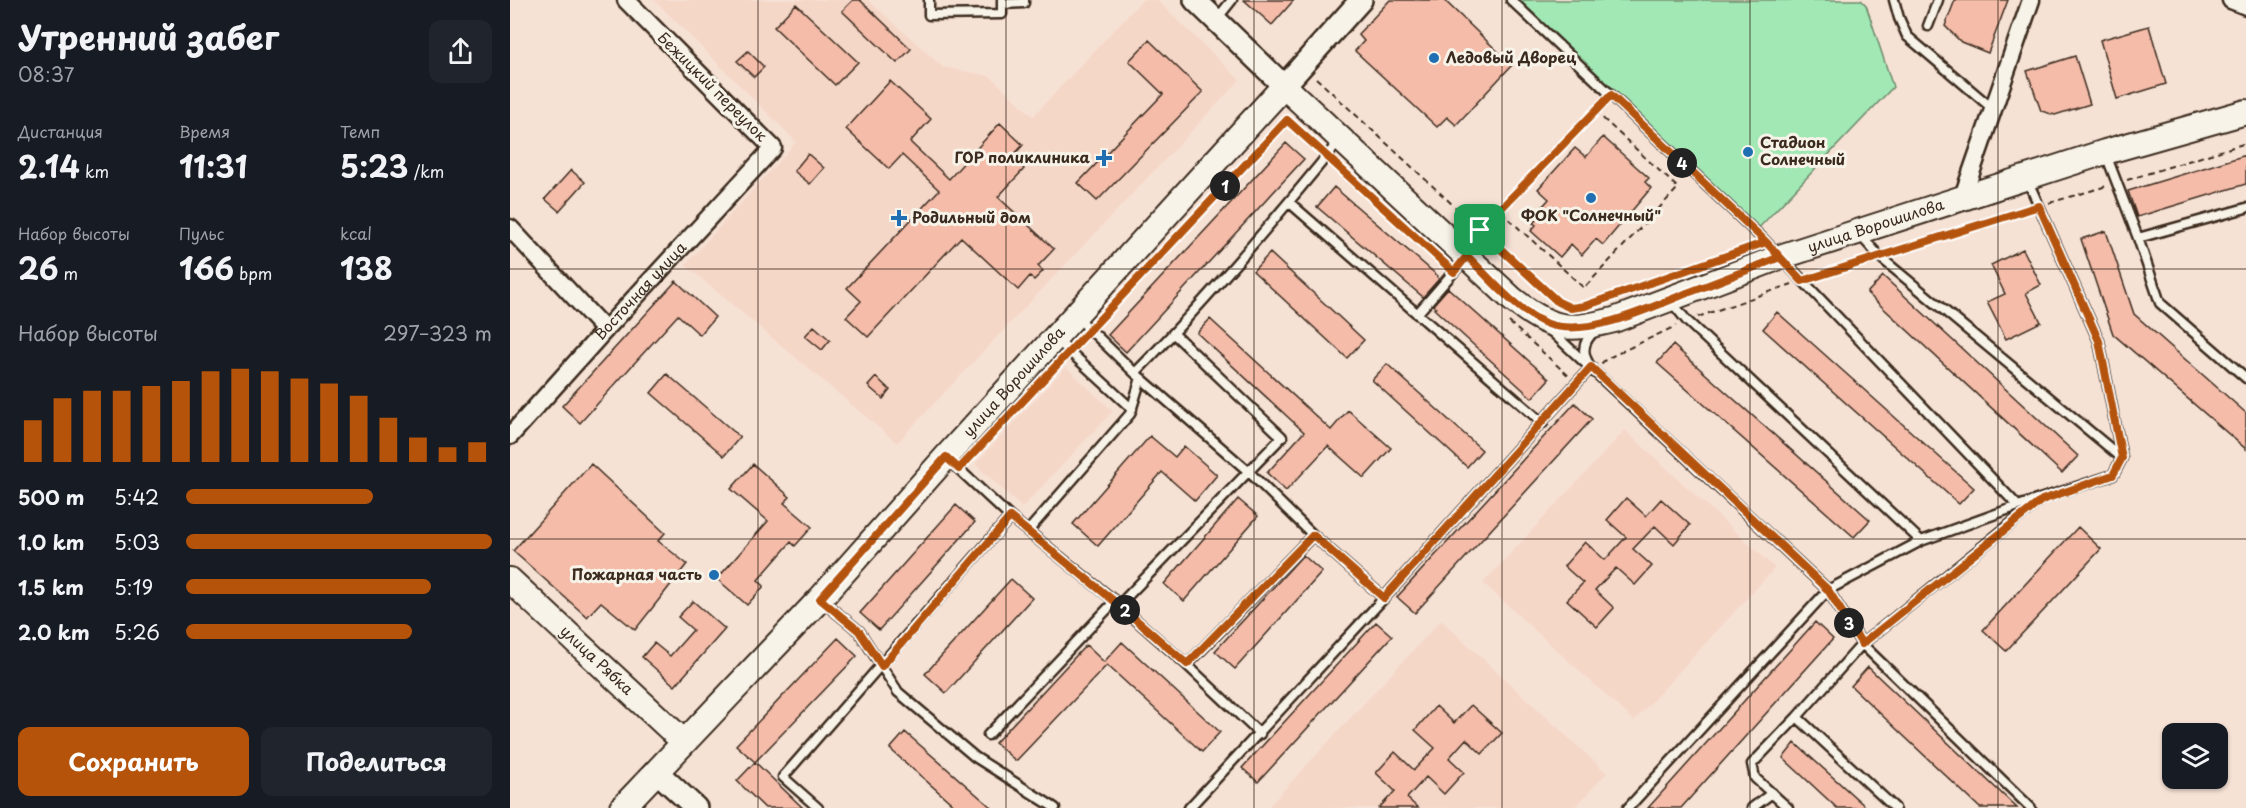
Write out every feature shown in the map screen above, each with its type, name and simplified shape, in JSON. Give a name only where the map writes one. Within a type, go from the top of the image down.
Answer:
[{"type":"main road","name":"улица Ворошилова","points":[[622,808],[820,599],[1055,338],[1083,323],[1284,86],[1334,148],[1460,264],[1532,315],[1547,323],[1563,327],[1592,325],[1614,320],[1780,257],[2105,152],[2246,112]]},
{"type":"main road","name":"улица Рябка","points":[[510,580],[684,742]]},
{"type":"street","name":"Бежицкий переулок","points":[[627,0],[773,148]]},
{"type":"street","name":"улица Ворошилова","points":[[1195,0],[1284,86],[1360,0]]},
{"type":"street","name":"улица Ворошилова","points":[[1962,199],[2031,0]]},
{"type":"street","points":[[2231,0],[2246,6]]},
{"type":"street","name":"Восточная улица","points":[[510,436],[773,148]]},
{"type":"street","points":[[510,228],[605,330]]},
{"type":"street","points":[[656,771],[696,808]]},
{"type":"lane","points":[[928,0],[928,15],[1002,14],[1002,2],[1024,3],[1024,0]]},
{"type":"lane","points":[[1216,20],[1232,0]]},
{"type":"lane","points":[[1511,0],[1780,257],[2018,506]]},
{"type":"lane","points":[[1894,0],[1907,36],[1993,109]]},
{"type":"lane","points":[[1928,26],[1938,0]]},
{"type":"lane","points":[[1028,531],[1132,409],[1138,375],[1290,203],[1334,148]]},
{"type":"lane","points":[[2105,152],[2139,238],[2160,303],[2246,378]]},
{"type":"lane","points":[[1628,808],[1828,590],[1920,541],[2113,475],[2122,458],[2099,341],[2026,178]]},
{"type":"lane","points":[[1290,203],[1543,423]]},
{"type":"lane","points":[[2139,238],[2246,208]]},
{"type":"lane","points":[[1858,232],[1880,257],[2122,458]]},
{"type":"lane","points":[[1417,314],[1460,264]]},
{"type":"lane","points":[[1670,300],[1688,321],[1920,541]]},
{"type":"lane","points":[[1532,315],[1593,369],[1828,590],[1862,644],[2031,808]]},
{"type":"lane","points":[[1593,369],[1585,359],[1583,350],[1587,340],[1593,332],[1614,320]]},
{"type":"lane","points":[[1083,323],[1138,375],[1248,471],[1313,535],[1384,598]]},
{"type":"lane","points":[[988,735],[1282,437],[1174,334]]},
{"type":"lane","points":[[1055,338],[1132,409]]},
{"type":"lane","points":[[1189,808],[1384,598],[1543,423],[1576,383],[1593,369]]},
{"type":"lane","points":[[946,457],[1010,517],[1117,603],[1187,664],[1260,734]]},
{"type":"lane","points":[[1788,808],[1755,778],[1752,764],[1862,644],[2042,500]]},
{"type":"lane","points":[[818,808],[783,777],[1010,517]]},
{"type":"lane","points":[[1187,664],[1313,535]]},
{"type":"lane","points":[[820,599],[859,631],[898,692],[975,757],[1055,808]]},
{"type":"lane","points":[[1797,717],[1895,808]]},
{"type":"lane","points":[[1752,808],[1772,793]]},
{"type":"path","points":[[1302,66],[1558,302],[1571,308]]},
{"type":"path","points":[[1480,230],[1611,95]]},
{"type":"path","points":[[1499,210],[1584,288],[1678,188],[1595,111]]},
{"type":"path","points":[[1083,323],[1287,120],[1334,148],[1460,264]]},
{"type":"path","points":[[1593,369],[1606,359],[1688,321],[1802,281],[2246,143]]},
{"type":"path","points":[[1585,306],[1721,258]]},
{"type":"path","points":[[1506,319],[1576,383]]},
{"type":"shaded area","name":"Родильный дом","points":[[654,0],[868,0],[943,67],[990,76],[1033,116],[1142,0],[1157,0],[1240,80],[897,443],[685,265],[796,142]]},
{"type":"shaded area","points":[[1066,367],[1113,411],[1022,508],[975,464]]},
{"type":"shaded area","points":[[1625,430],[1775,568],[1634,721],[1483,583]]},
{"type":"shaded area","points":[[1441,620],[1607,773],[1574,808],[1267,808]]},
{"type":"green space","name":"Стадион Солнечный","points":[[1505,0],[1861,0],[1866,5],[1893,87],[1752,235]]},
{"type":"building","points":[[853,0],[860,0],[911,49],[897,63],[842,11]]},
{"type":"building","points":[[1244,0],[1294,0],[1272,25]]},
{"type":"building","name":"Ледовый Дворец","points":[[1390,0],[1444,0],[1512,65],[1456,125],[1447,117],[1437,127],[1355,51],[1364,41],[1358,34]]},
{"type":"building","points":[[1955,0],[2008,0],[1988,53],[1961,42],[1945,26]]},
{"type":"building","points":[[796,4],[858,62],[835,85],[774,27]]},
{"type":"building","points":[[2149,26],[2166,84],[2117,99],[2100,40]]},
{"type":"building","points":[[1149,40],[1203,92],[1097,201],[1078,183],[1163,94],[1129,61]]},
{"type":"building","points":[[748,51],[764,67],[754,77],[737,61]]},
{"type":"building","points":[[2075,56],[2090,104],[2055,115],[2041,111],[2027,71]]},
{"type":"building","points":[[890,81],[931,119],[910,142],[949,179],[1000,123],[1023,145],[1012,157],[1024,169],[998,197],[1054,249],[1038,266],[1043,271],[1034,280],[1030,276],[1018,290],[961,237],[868,337],[846,317],[861,301],[847,288],[939,190],[902,155],[889,169],[846,129]]},
{"type":"building","name":"ФОК \"Солнечный\"","points":[[1603,137],[1649,178],[1645,182],[1651,188],[1603,245],[1596,239],[1582,255],[1571,244],[1560,257],[1531,231],[1536,225],[1533,223],[1539,217],[1536,214],[1549,199],[1538,189],[1575,148],[1586,157]]},
{"type":"building","points":[[1286,143],[1304,159],[1126,352],[1108,335]]},
{"type":"building","points":[[808,154],[824,168],[810,184],[794,171]]},
{"type":"building","points":[[2246,155],[2246,184],[2137,217],[2128,191]]},
{"type":"building","points":[[571,170],[585,182],[559,211],[545,199]]},
{"type":"building","points":[[1334,187],[1438,276],[1439,279],[1423,297],[1317,207]]},
{"type":"building","points":[[2106,231],[2134,314],[2246,413],[2246,449],[2113,334],[2081,239]]},
{"type":"building","points":[[2023,249],[2041,285],[2026,293],[2041,322],[2006,339],[1987,302],[2005,294],[1991,265]]},
{"type":"building","points":[[1270,253],[1364,340],[1347,358],[1253,271]]},
{"type":"building","points":[[1883,276],[2078,456],[2062,473],[1867,293]]},
{"type":"building","points":[[676,281],[715,317],[700,335],[678,315],[580,423],[562,406]]},
{"type":"building","points":[[1448,288],[1549,379],[1532,398],[1434,309],[1436,308],[1433,305]]},
{"type":"building","points":[[1777,312],[1974,488],[1959,504],[1763,329]]},
{"type":"building","points":[[1210,319],[1331,430],[1348,410],[1391,448],[1364,478],[1328,446],[1286,491],[1267,473],[1304,432],[1197,333]]},
{"type":"building","points":[[814,326],[830,340],[822,350],[805,336]]},
{"type":"building","points":[[1673,345],[1870,520],[1854,537],[1657,363]]},
{"type":"building","points":[[1387,364],[1482,450],[1467,467],[1372,380]]},
{"type":"building","points":[[667,374],[740,437],[724,456],[651,393]]},
{"type":"building","points":[[876,377],[890,390],[883,399],[868,386]]},
{"type":"building","points":[[1575,403],[1592,419],[1415,613],[1397,597]]},
{"type":"building","points":[[1150,436],[1175,457],[1184,446],[1217,475],[1195,501],[1162,472],[1098,546],[1073,524]]},
{"type":"building","points":[[591,464],[665,533],[658,541],[687,564],[635,630],[601,602],[587,617],[513,551]]},
{"type":"building","points":[[753,464],[790,497],[784,503],[812,527],[795,546],[791,542],[758,580],[764,586],[747,605],[717,579],[768,521],[731,489]]},
{"type":"building","points":[[1626,498],[1646,516],[1661,499],[1690,525],[1674,544],[1655,526],[1633,549],[1652,566],[1635,585],[1616,568],[1595,590],[1614,608],[1597,627],[1567,600],[1583,583],[1564,566],[1585,542],[1605,560],[1626,537],[1607,520]]},
{"type":"building","points":[[1238,499],[1258,516],[1184,601],[1164,584]]},
{"type":"building","points":[[956,505],[975,522],[879,630],[860,613]]},
{"type":"building","points":[[2078,527],[2101,549],[2006,651],[1983,630]]},
{"type":"building","points":[[1303,555],[1322,572],[1235,669],[1215,651]]},
{"type":"building","points":[[1011,579],[1032,598],[946,693],[925,674]]},
{"type":"building","points":[[693,601],[725,629],[675,686],[642,657],[654,643],[670,656],[693,630],[678,617]]},
{"type":"building","points":[[1376,622],[1392,636],[1258,782],[1242,768]]},
{"type":"building","points":[[1815,622],[1833,639],[1681,808],[1648,808]]},
{"type":"building","points":[[838,638],[857,656],[755,762],[736,745]]},
{"type":"building","points":[[1122,642],[1220,732],[1202,752],[1107,665],[1016,761],[995,743],[1086,645],[1104,662]]},
{"type":"building","points":[[1868,667],[2017,808],[1980,808],[1851,686]]},
{"type":"building","points":[[1471,705],[1502,733],[1482,754],[1466,739],[1449,758],[1464,772],[1444,794],[1426,777],[1407,798],[1418,808],[1379,808],[1395,791],[1376,773],[1395,752],[1414,770],[1435,748],[1415,730],[1436,706],[1454,723]]},
{"type":"building","points":[[905,732],[992,808],[957,808],[890,749]]},
{"type":"building","points":[[1795,743],[1867,808],[1837,808],[1783,758]]},
{"type":"building","points":[[755,762],[803,808],[765,808],[737,781]]},
{"type":"place","name":"Ледовый Дворец","points":[[1434,58]]},
{"type":"place","name":"Стадион Солнечный","points":[[1748,152]]},
{"type":"place","name":"ГОР поликлиника","points":[[1104,158]]},
{"type":"place","name":"ФОК \"Солнечный\"","points":[[1591,198]]},
{"type":"place","name":"Родильный дом","points":[[899,218]]},
{"type":"place","name":"Пожарная часть","points":[[714,575]]},
{"type":"route","points":[[1480,230],[1558,302],[1571,308],[1585,306],[1766,242],[1780,257],[1670,300],[1614,320],[1578,327],[1563,327],[1547,323],[1512,300],[1467,256],[1454,272],[1287,120],[959,469],[946,457],[820,599],[859,631],[882,666],[1010,517],[1119,605],[1187,664],[1313,535],[1384,598],[1591,367],[1828,590],[1862,644],[2042,500],[2113,475],[2122,458],[2099,341],[2039,206],[1802,281],[1766,242],[1762,238],[1611,95],[1480,230]]}]
